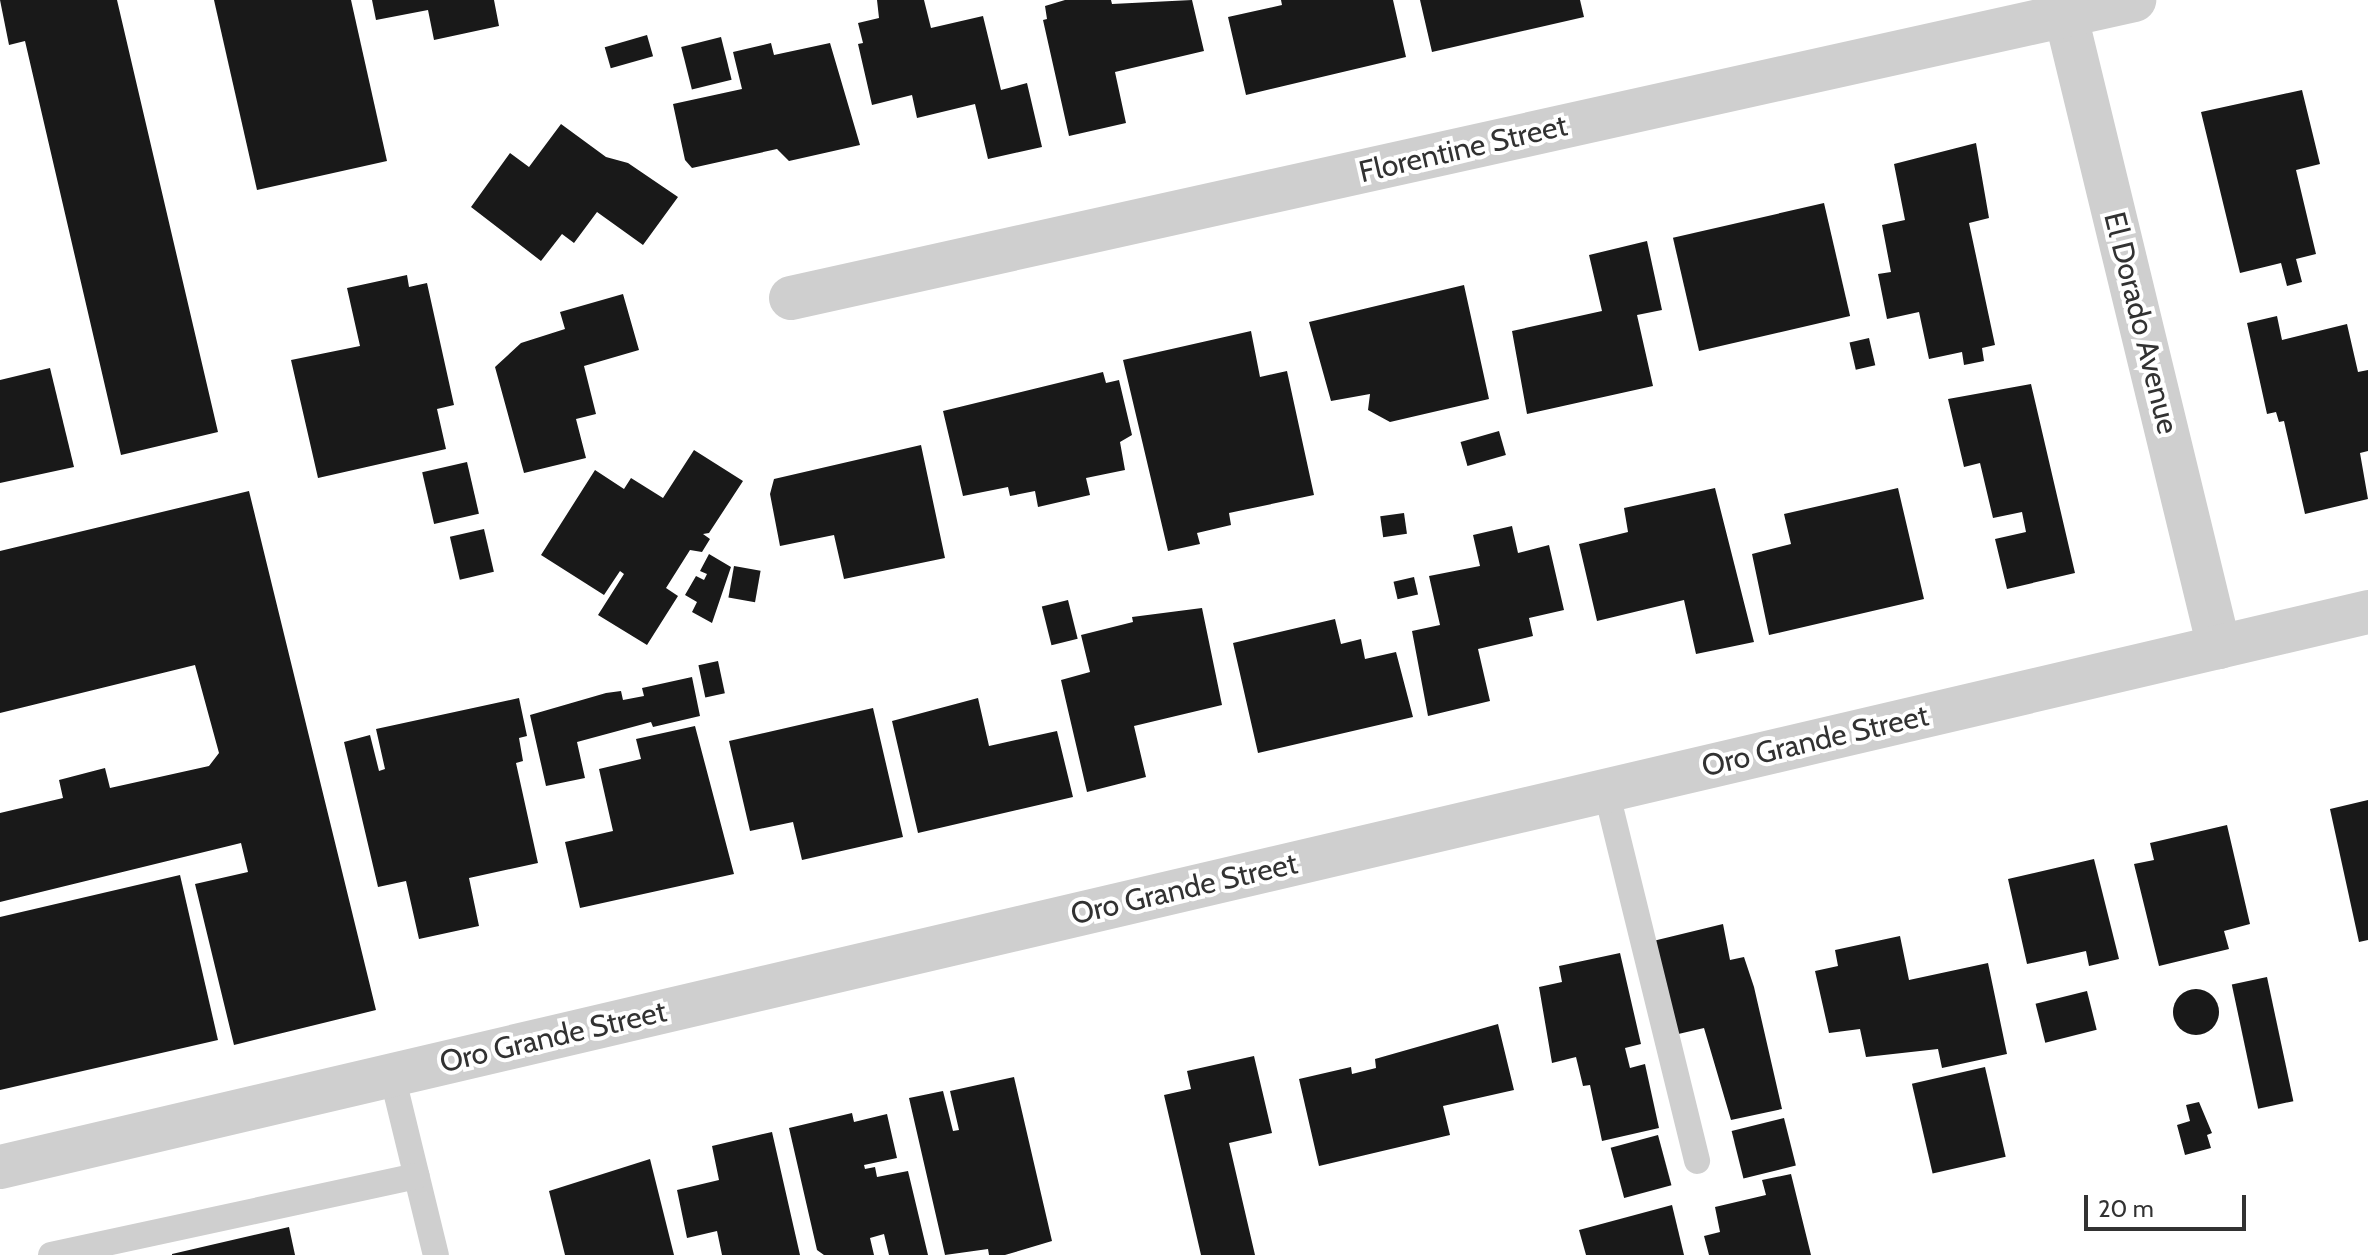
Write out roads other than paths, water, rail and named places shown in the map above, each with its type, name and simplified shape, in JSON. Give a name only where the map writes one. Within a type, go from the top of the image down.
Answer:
[{"type":"street","name":"Florentine Street","points":[[791,298],[2064,8],[2134,0]]},
{"type":"street","name":"El Dorado Avenue","points":[[2064,8],[2219,647]]},
{"type":"street","name":"Oro Grande Street","points":[[0,1167],[2368,612]]},
{"type":"lane","points":[[1606,790],[1697,1161]]},
{"type":"lane","points":[[392,1075],[436,1255]]},
{"type":"lane","points":[[51,1255],[417,1176]]}]
